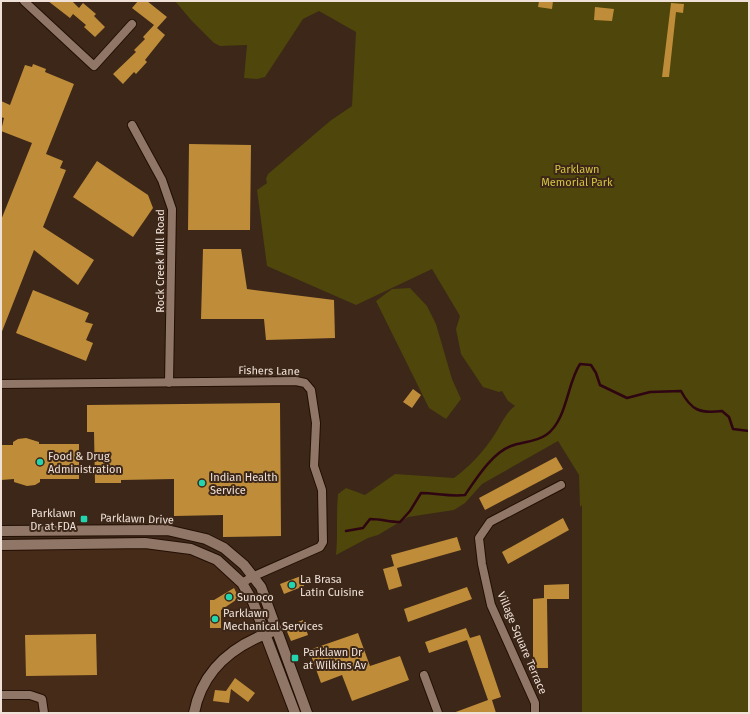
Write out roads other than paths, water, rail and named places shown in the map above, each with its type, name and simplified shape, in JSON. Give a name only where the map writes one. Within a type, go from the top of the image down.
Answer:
[{"type":"main road","name":"Parklawn Drive","points":[[1,531],[151,529],[186,533],[206,539],[224,548],[244,565],[254,576],[265,596],[307,713]]},
{"type":"main road","points":[[1,545],[135,543],[191,549],[217,560],[242,583],[253,602],[295,713]]},
{"type":"main road","points":[[194,713],[200,691],[217,665],[232,651],[277,629]]},
{"type":"street","points":[[24,1],[94,66],[132,24]]},
{"type":"street","name":"Rock Creek Mill Road","points":[[132,125],[162,180],[172,209],[169,383]]},
{"type":"street","name":"Fishers Lane","points":[[1,384],[296,381],[305,383],[311,390],[316,423],[314,466],[322,490],[323,542],[320,547],[254,576],[242,583]]},
{"type":"street","name":"Village Square Terrace","points":[[535,713],[535,703],[491,605],[482,564],[479,538],[490,522],[561,485]]},
{"type":"street","points":[[424,675],[438,713]]},
{"type":"street","points":[[1,695],[30,695],[42,699],[44,713]]},
{"type":"waterway","points":[[346,531],[363,528],[370,519],[400,522],[410,511],[421,493],[454,496],[465,495],[485,467],[497,454],[511,446],[533,441],[542,437],[553,429],[563,411],[572,381],[580,364],[591,365],[596,373],[600,385],[627,398],[650,392],[681,391],[689,403],[697,409],[708,412],[722,411],[729,417],[733,429],[749,431]]},
{"type":"place","name":"Food & Drug Administration","points":[[40,462]]},
{"type":"place","name":"Indian Health Service","points":[[202,483]]},
{"type":"place","name":"Parklawn Dr at FDA","points":[[84,519]]},
{"type":"place","name":"La Brasa Latin Cuisine","points":[[292,585]]},
{"type":"place","name":"Sunoco","points":[[229,597]]},
{"type":"place","name":"Parklawn Mechanical Services","points":[[215,619]]},
{"type":"place","name":"Parklawn Dr at Wilkins Av","points":[[295,658]]},
{"type":"park label","name":"Parklawn Memorial Park","points":[[577,175]]}]
